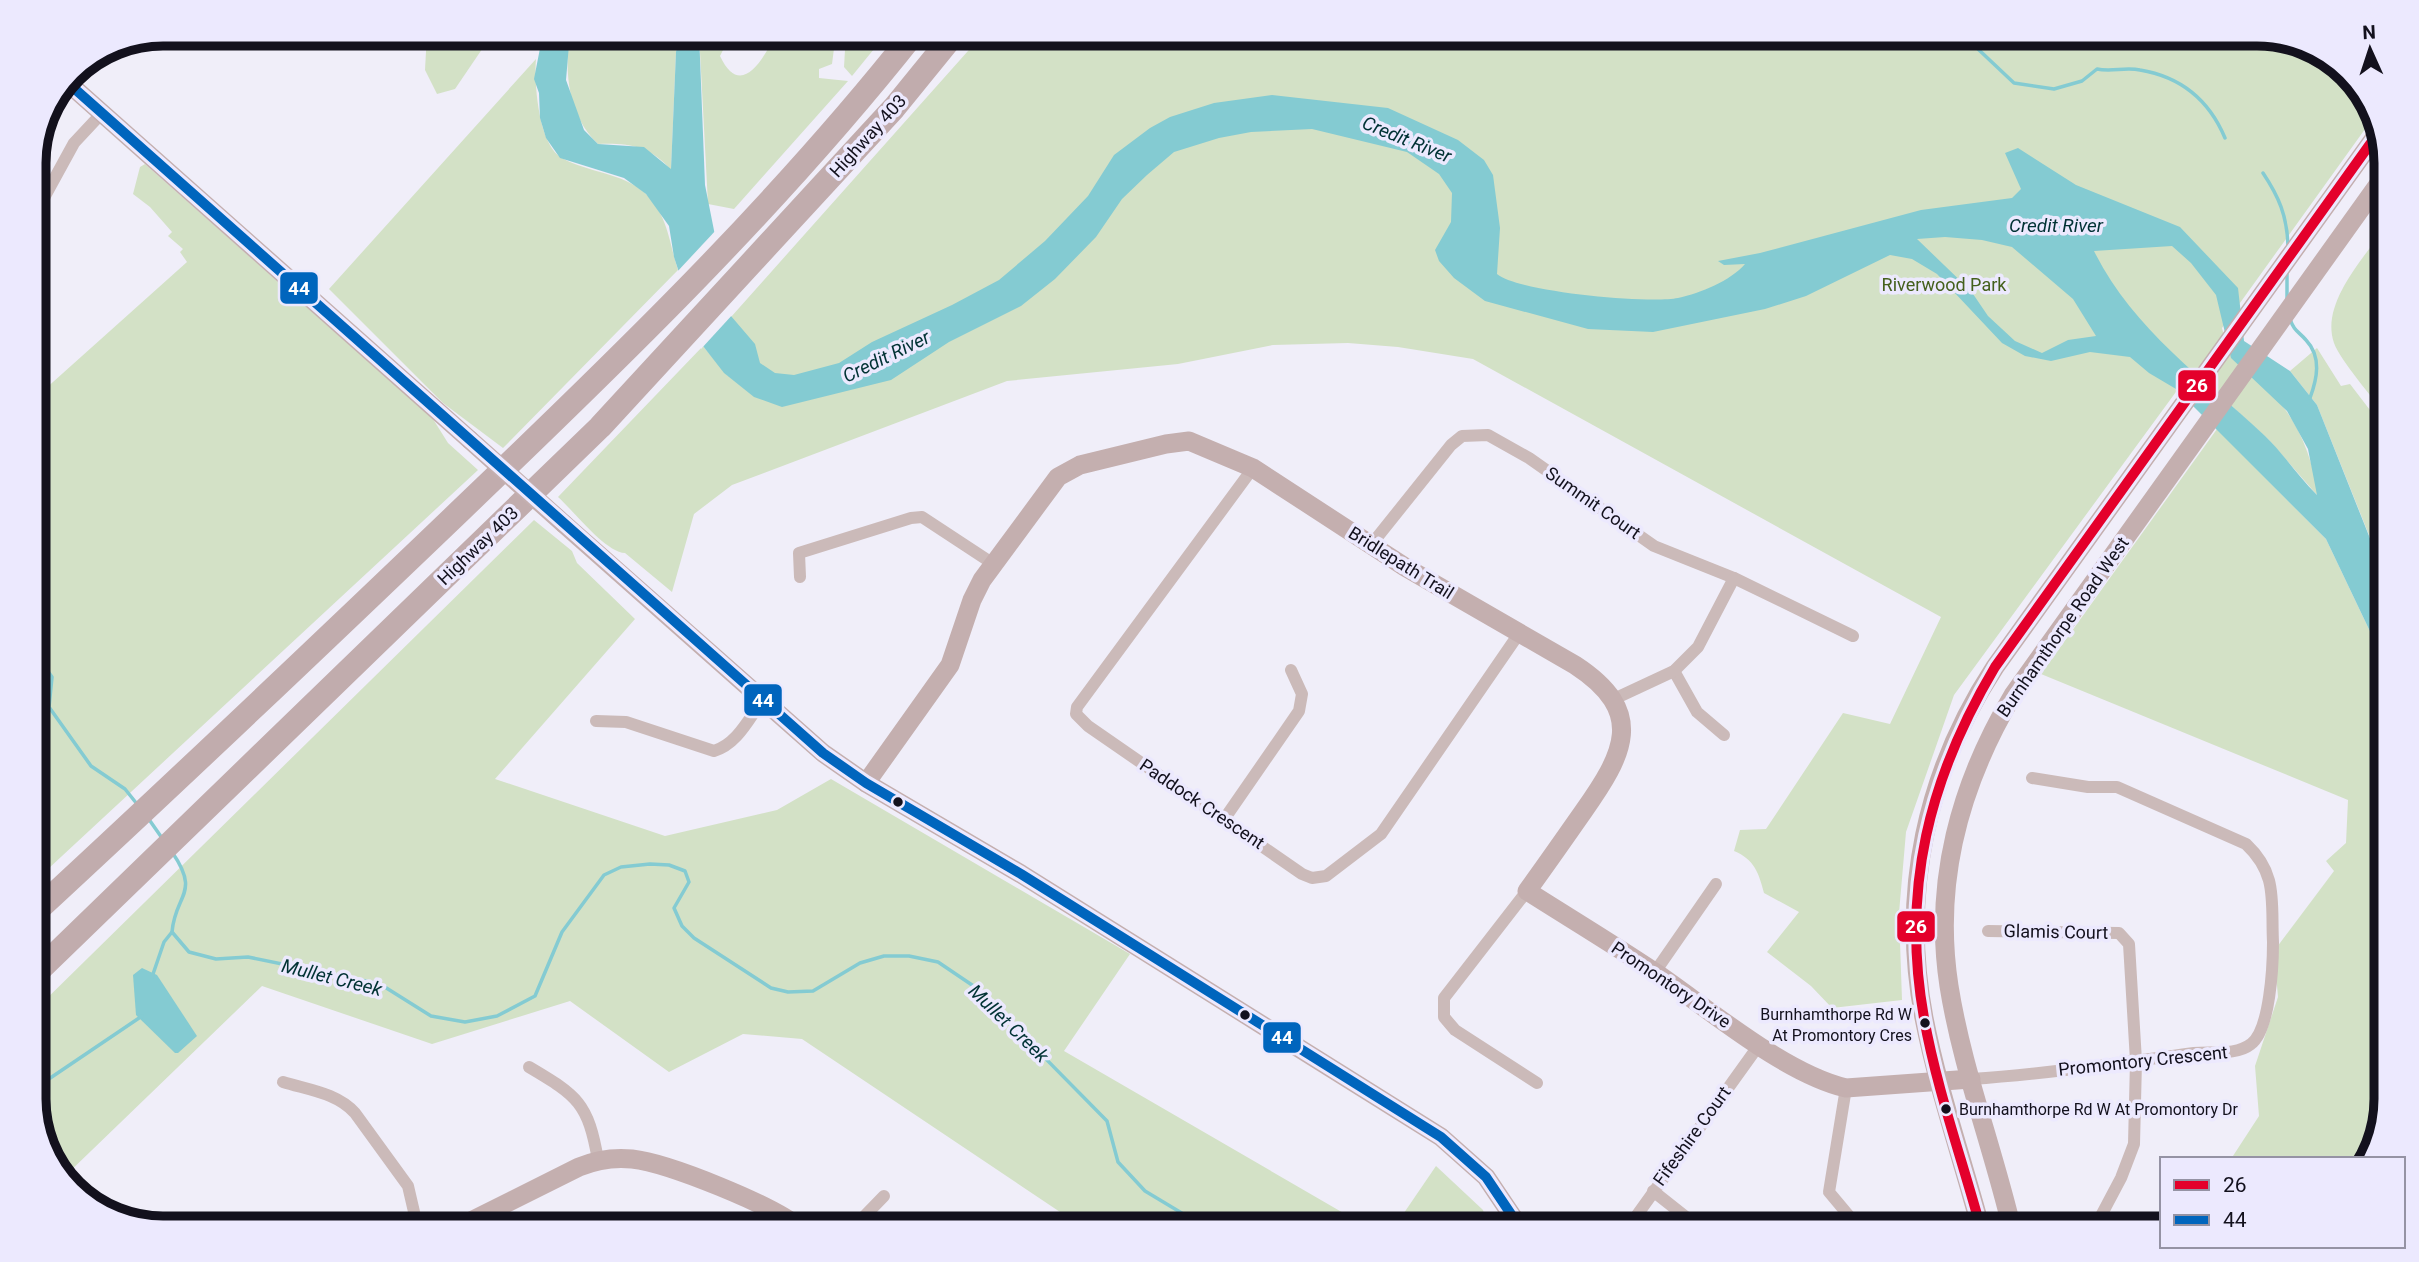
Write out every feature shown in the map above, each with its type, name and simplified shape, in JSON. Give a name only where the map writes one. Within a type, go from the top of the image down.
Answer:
[{"type":"highway","name":"Highway 403","points":[[46,902],[169,790],[626,353],[872,87],[904,46]]},
{"type":"highway","name":"Highway 403","points":[[46,964],[600,427],[894,108],[944,46]]},
{"type":"main road","points":[[73,88],[823,753],[866,783],[1078,909],[1441,1137],[1486,1177],[1512,1216]]},
{"type":"main road","name":"Burnhamthorpe Road West","points":[[1977,1216],[1924,1016],[1916,952],[1915,892],[1921,845],[1936,785],[1952,743],[1980,690],[2371,142]]},
{"type":"main road","name":"Burnhamthorpe Road West","points":[[2008,1216],[1956,1019],[1945,952],[1945,912],[1951,851],[1963,801],[1984,748],[2013,695],[2373,192]]},
{"type":"main road","name":"Bridlepath Trail","points":[[866,783],[950,665],[972,600],[1058,477],[1069,468],[1189,441],[1253,468],[1371,545],[1518,635],[1599,680],[1614,699]]},
{"type":"main road","points":[[1527,891],[1610,774],[1621,750],[1622,728],[1614,699]]},
{"type":"main road","name":"Promontory Drive","points":[[1527,891],[1655,972],[1759,1045],[1828,1084],[1846,1088],[1971,1079]]},
{"type":"main road","points":[[482,1216],[598,1160],[628,1158],[666,1167],[771,1216]]},
{"type":"street","points":[[46,193],[74,143],[102,113]]},
{"type":"street","name":"Summit Court","points":[[1371,545],[1451,445],[1462,436],[1488,435],[1529,458],[1654,545],[1734,578],[1853,636]]},
{"type":"street","name":"Paddock Crescent","points":[[1253,468],[1077,707],[1076,714],[1088,726],[1226,818],[1302,874],[1312,878],[1326,876],[1381,834],[1518,635]]},
{"type":"street","points":[[800,577],[799,553],[911,518],[922,517],[995,565]]},
{"type":"street","points":[[1614,699],[1674,671],[1698,647],[1734,578]]},
{"type":"street","points":[[1226,818],[1299,710],[1302,694],[1291,670]]},
{"type":"street","points":[[1674,671],[1697,712],[1724,735]]},
{"type":"street","points":[[596,721],[626,722],[714,751],[726,748],[735,739],[762,701]]},
{"type":"street","name":"Promontory Crescent","points":[[1971,1079],[2238,1051],[2252,1044],[2266,1018],[2273,948],[2270,880],[2263,860],[2246,844],[2117,787],[2088,787],[2032,778]]},
{"type":"street","points":[[1655,972],[1716,884]]},
{"type":"street","points":[[1527,891],[1444,998],[1444,1017],[1455,1030],[1537,1083]]},
{"type":"street","name":"Glamis Court","points":[[1988,931],[2119,933],[2129,944],[2136,1061],[2134,1144],[2121,1178],[2101,1216]]},
{"type":"street","name":"Fifeshire Court","points":[[1636,1216],[1759,1045]]},
{"type":"street","points":[[530,1067],[564,1088],[581,1105],[590,1118],[598,1160]]},
{"type":"street","points":[[283,1082],[345,1103],[408,1186],[415,1216]]},
{"type":"street","points":[[1846,1088],[1829,1192],[1849,1216]]},
{"type":"street","points":[[1653,1191],[1685,1216]]},
{"type":"street","points":[[865,1216],[884,1196]]},
{"type":"green space","points":[[426,46],[484,46],[455,89],[437,94],[425,70]]},
{"type":"green space","points":[[677,46],[671,170],[647,151],[629,145],[598,144],[588,133],[570,93],[568,48]]},
{"type":"green space","points":[[700,46],[725,46],[720,56],[728,69],[736,75],[744,75],[759,63],[770,46],[834,46],[832,64],[819,69],[819,78],[848,81],[734,209],[708,204]]},
{"type":"green space","points":[[845,46],[876,46],[852,76],[844,67]]},
{"type":"green space","name":"Riverwood Park","points":[[972,46],[2256,46],[2294,52],[2321,65],[2335,76],[2335,84],[2343,84],[2354,98],[2367,126],[2222,328],[2226,343],[2240,365],[2278,401],[2299,432],[2319,493],[2317,495],[2269,440],[2192,370],[1954,695],[1906,832],[1899,913],[1902,1000],[1832,1008],[1811,986],[1767,952],[1799,912],[1764,893],[1755,867],[1734,851],[1740,830],[1766,829],[1843,713],[1890,724],[1941,617],[1473,359],[1398,347],[1348,343],[1273,345],[1178,364],[1007,381],[732,485],[694,514],[672,592],[625,553],[599,539],[558,497],[703,346],[728,376],[731,317]]},
{"type":"green space","points":[[536,59],[539,112],[554,151],[572,163],[626,181],[645,193],[659,210],[678,270],[503,448],[443,403],[329,289]]},
{"type":"green space","points":[[145,164],[433,419],[448,443],[478,470],[46,871],[46,388],[187,262],[180,252],[183,249],[168,236],[172,232],[150,207],[133,194],[140,167]]},
{"type":"green space","points":[[2373,244],[2373,399],[2343,359],[2334,343],[2331,328],[2339,297]]},
{"type":"green space","points":[[2317,348],[2341,386],[2350,384],[2373,414],[2373,548],[2317,405],[2290,371]]},
{"type":"green space","points":[[2217,429],[2326,539],[2374,639],[2374,1099],[2367,1137],[2358,1157],[2232,1157],[2259,1116],[2255,1066],[2278,997],[2274,951],[2334,871],[2326,861],[2346,843],[2348,800],[2041,674]]},
{"type":"green space","points":[[534,520],[572,551],[577,563],[635,619],[495,779],[665,836],[777,810],[831,779],[1130,954],[1064,1051],[1349,1216],[1066,1216],[802,1039],[743,1034],[669,1072],[570,1001],[432,1044],[262,986],[70,1171],[58,1151],[48,1122],[46,999]]},
{"type":"green space","points":[[1436,1166],[1483,1210],[1485,1216],[1402,1216]]},
{"type":"water","name":"Credit River","points":[[540,46],[569,46],[566,80],[584,130],[598,144],[644,147],[671,169],[677,46],[700,46],[705,185],[731,316],[755,344],[760,363],[775,373],[794,375],[839,363],[872,342],[999,280],[1045,241],[1088,196],[1114,155],[1150,128],[1170,117],[1214,103],[1272,95],[1388,108],[1458,140],[1484,160],[1493,175],[1500,228],[1497,274],[1530,286],[1614,298],[1678,298],[1714,286],[1745,264],[1724,265],[1718,261],[1760,253],[1921,210],[2012,198],[2021,189],[2005,153],[2018,148],[2076,185],[2180,227],[2238,288],[2244,341],[2290,371],[2317,405],[2373,546],[2374,639],[2326,539],[2176,389],[2149,373],[2130,357],[2090,352],[2051,361],[2025,356],[2002,343],[1937,274],[1912,259],[1890,255],[1806,296],[1765,309],[1653,332],[1588,329],[1485,301],[1454,278],[1439,261],[1435,250],[1451,222],[1452,193],[1439,174],[1407,152],[1312,129],[1251,132],[1219,138],[1174,152],[1122,199],[1096,237],[1055,279],[1021,306],[949,342],[891,380],[782,407],[754,397],[724,373],[703,346],[674,257],[669,226],[646,194],[624,178],[560,158],[546,138],[540,118],[539,93],[534,79]],"holes":[[[1945,237],[1982,240],[2012,247],[2073,299],[2096,336],[2068,340],[2042,353],[2015,341],[1988,316],[1971,291],[1917,239]],[[2172,246],[2191,263],[2216,295],[2231,358],[2287,411],[2308,449],[2317,495],[2264,435],[2148,328],[2110,279],[2094,251]]]},
{"type":"water","points":[[142,968],[157,975],[197,1036],[178,1053],[136,1015],[133,975]]},
{"type":"pier","points":[[717,229],[734,313],[701,349],[676,273]]},
{"type":"waterway","points":[[1975,46],[2014,83],[2054,89],[2082,81],[2097,69],[2135,69],[2169,78],[2192,92],[2202,102],[2211,112],[2225,138]]},
{"type":"waterway","points":[[2263,173],[2281,207],[2288,245]]},
{"type":"waterway","points":[[2287,274],[2287,301]]},
{"type":"waterway","points":[[2290,319],[2311,347],[2316,361],[2315,383],[2310,398]]},
{"type":"waterway","name":"Mullet Creek","points":[[46,669],[52,677],[49,707],[91,766],[125,789],[137,804]]},
{"type":"waterway","name":"Mullet Creek","points":[[148,818],[162,838]]},
{"type":"waterway","name":"Mullet Creek","points":[[172,852],[185,877],[186,886],[172,932],[189,952],[216,959],[248,957],[380,984],[431,1016],[465,1022],[497,1016],[535,996],[562,932],[604,875],[621,867],[669,865],[685,871],[689,882],[674,908],[682,926],[694,938],[771,988],[788,992],[813,991],[860,963],[884,956],[909,956],[938,962],[975,987],[1107,1121],[1118,1162],[1145,1191],[1187,1216]]},
{"type":"waterway","points":[[152,977],[164,942],[172,932]]},
{"type":"waterway","points":[[46,1081],[142,1016]]},
{"type":"transit line","name":"44","points":[[73,88],[823,753],[866,783],[1021,874],[1441,1137],[1486,1177],[1512,1216]]},
{"type":"transit line","name":"26","points":[[1977,1216],[1936,1072],[1924,1018],[1918,970],[1916,924],[1919,880],[1937,793],[1972,709],[1995,667],[2371,142]]},
{"type":"place","name":"Burnhamthorpe Rd W At Promontory Cres","points":[[1925,1023]]},
{"type":"place","name":"Burnhamthorpe Rd W At Promontory Dr","points":[[1946,1109]]}]
